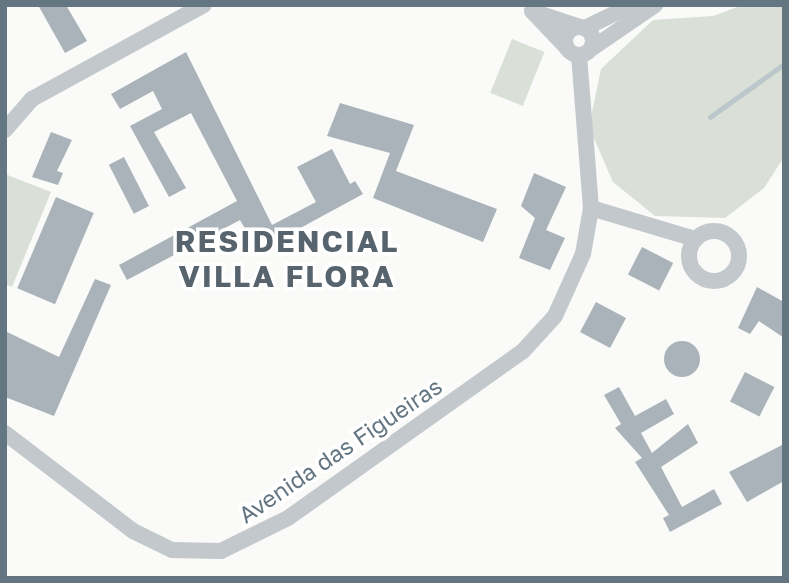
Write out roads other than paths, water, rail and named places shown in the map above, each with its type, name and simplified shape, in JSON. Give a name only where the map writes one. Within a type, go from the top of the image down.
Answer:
[{"type":"street","points":[[5,130],[32,99],[204,5]]},
{"type":"street","points":[[514,5],[582,27]]},
{"type":"street","points":[[579,51],[567,34],[632,5]]},
{"type":"street","points":[[579,51],[655,5]]},
{"type":"street","points":[[532,11],[579,51]]},
{"type":"street","name":"Avenida das Figueiras","points":[[5,433],[133,531],[172,550],[221,551],[251,540],[479,383],[542,332],[583,254],[591,208],[579,51],[582,27]]},
{"type":"street","points":[[591,208],[695,239]]},
{"type":"waterway","points":[[710,117],[784,64]]},
{"type":"district","name":"RESIDENCIAL VILLA FLORA","points":[[287,258]]}]
